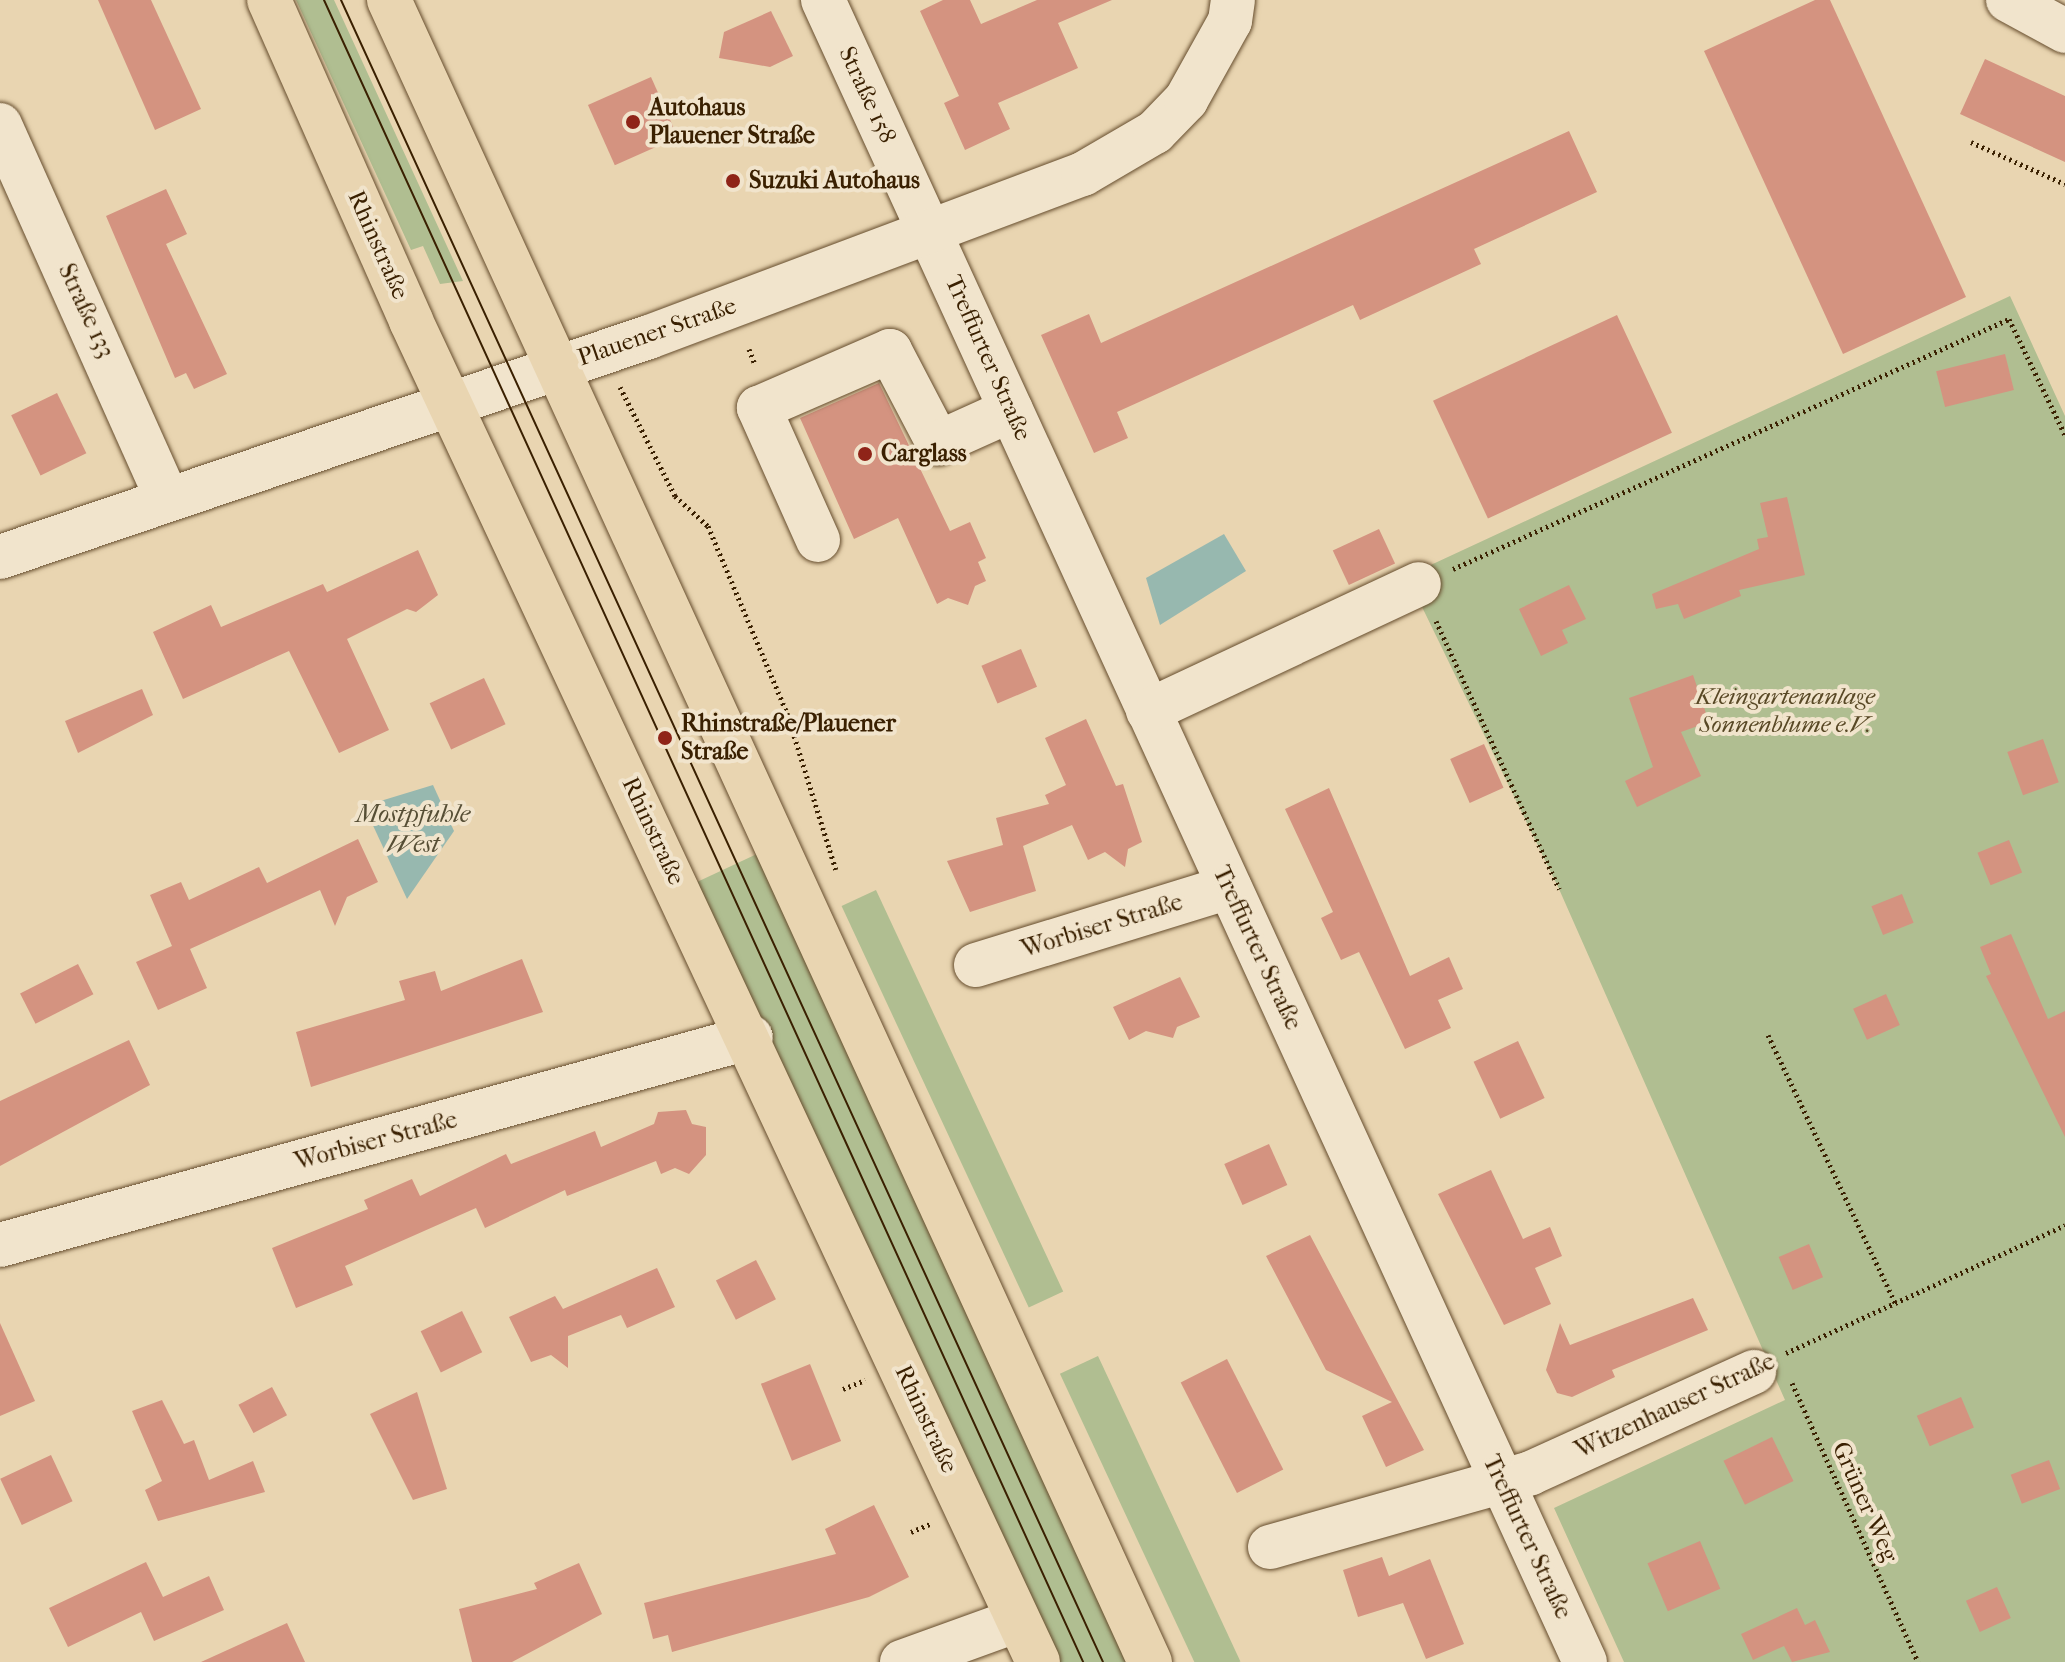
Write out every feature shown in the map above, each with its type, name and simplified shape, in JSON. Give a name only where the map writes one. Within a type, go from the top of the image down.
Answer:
[{"type":"main road","name":"Rhinstraße","points":[[269,0],[451,403],[751,1037],[1038,1662]]},
{"type":"main road","points":[[389,0],[578,360],[1150,1662]]},
{"type":"street","name":"Straße 158","points":[[823,0],[931,233]]},
{"type":"street","name":"Plauener Straße","points":[[0,557],[578,360],[931,233],[1083,174],[1155,132],[1210,61],[1233,0]]},
{"type":"street","points":[[2008,0],[2065,31]]},
{"type":"street","name":"Straße 133","points":[[0,125],[167,498]]},
{"type":"street","name":"Treffurter Straße","points":[[931,233],[1585,1662]]},
{"type":"street","points":[[818,540],[759,408],[890,351],[938,443],[1011,410]]},
{"type":"street","points":[[1148,711],[1419,584]]},
{"type":"street","name":"Worbiser Straße","points":[[976,965],[1229,887]]},
{"type":"street","name":"Worbiser Straße","points":[[0,1245],[751,1037]]},
{"type":"street","name":"Witzenhauser Straße","points":[[1270,1547],[1500,1481],[1767,1364]]},
{"type":"street","points":[[905,1662],[1018,1620]]},
{"type":"path","points":[[1971,142],[2065,184]]},
{"type":"path","points":[[1559,889],[1419,584],[2009,319],[2065,435]]},
{"type":"path","points":[[578,360],[650,436],[675,496],[708,526],[787,713],[839,881]]},
{"type":"path","points":[[1768,1035],[1895,1303]]},
{"type":"path","name":"Witzenhauser Straße","points":[[1767,1364],[2065,1225]]},
{"type":"path","name":"Grüner Weg","points":[[1767,1364],[1918,1662]]},
{"type":"path","points":[[843,1389],[869,1378]]},
{"type":"path","points":[[911,1532],[933,1523]]},
{"type":"green space","points":[[296,0],[334,0],[463,281],[440,284],[423,246],[411,250]]},
{"type":"green space","name":"Kleingartenanlage Sonnenblume e.V.","points":[[2010,296],[2065,416],[2065,1662],[1624,1662],[1554,1508],[1785,1400],[1559,889],[1407,576]]},
{"type":"green space","points":[[759,853],[1135,1660],[1060,1662],[696,882]]},
{"type":"green space","points":[[876,890],[1063,1291],[1029,1308],[842,906]]},
{"type":"green space","points":[[1098,1356],[1240,1661],[1194,1662],[1060,1374]]},
{"type":"water","points":[[1224,534],[1246,571],[1160,625],[1146,578]]},
{"type":"water","name":"Mostpfuhle West","points":[[433,785],[454,831],[407,899],[364,806]]},
{"type":"building","points":[[98,0],[151,0],[201,109],[155,130]]},
{"type":"building","points":[[943,0],[970,0],[981,24],[1037,0],[1112,0],[1058,23],[1078,68],[998,103],[1010,129],[965,150],[944,103],[959,96],[920,11]]},
{"type":"building","points":[[1815,0],[1830,0],[1966,297],[1843,354],[1704,51]]},
{"type":"building","points":[[771,11],[793,56],[770,67],[719,58],[724,32]]},
{"type":"building","points":[[1985,59],[2065,96],[2065,162],[1960,114]]},
{"type":"building","name":"Autohaus Plauener Straße","points":[[651,77],[678,137],[615,165],[588,105]]},
{"type":"building","points":[[1569,131],[1597,192],[1474,249],[1481,264],[1360,320],[1353,305],[1117,412],[1128,438],[1094,453],[1041,335],[1089,314],[1101,343]]},
{"type":"building","points":[[166,189],[187,234],[166,244],[227,374],[194,389],[186,373],[175,378],[106,216]]},
{"type":"building","points":[[1617,315],[1672,433],[1488,519],[1433,401]]},
{"type":"building","points":[[2005,354],[2014,390],[1945,407],[1936,371]]},
{"type":"building","name":"Carglass","points":[[879,383],[950,531],[970,522],[986,558],[978,562],[986,581],[975,586],[968,605],[948,598],[937,604],[898,518],[854,539],[800,418]]},
{"type":"building","points":[[57,393],[86,453],[41,476],[11,415]]},
{"type":"building","points":[[1787,497],[1805,575],[1739,590],[1741,596],[1684,619],[1678,604],[1656,609],[1652,594],[1759,549],[1757,539],[1768,537],[1760,503]]},
{"type":"building","points":[[1379,529],[1395,563],[1349,585],[1333,551]]},
{"type":"building","points":[[418,550],[438,595],[416,612],[407,609],[347,639],[389,730],[339,753],[289,651],[183,699],[153,632],[211,605],[221,627],[323,584],[327,592]]},
{"type":"building","points":[[1569,585],[1586,619],[1562,630],[1568,643],[1541,656],[1519,609]]},
{"type":"building","points":[[1021,649],[1037,687],[997,704],[981,666]]},
{"type":"building","points":[[1693,675],[1709,722],[1681,732],[1701,776],[1637,807],[1625,781],[1653,767],[1629,698]]},
{"type":"building","points":[[484,678],[506,724],[451,750],[430,703]]},
{"type":"building","points":[[142,689],[153,715],[78,753],[65,721]]},
{"type":"building","points":[[1086,719],[1116,786],[1123,784],[1142,842],[1128,849],[1125,867],[1105,852],[1088,860],[1072,825],[1023,846],[1036,891],[970,912],[947,861],[1003,845],[996,818],[1049,804],[1045,795],[1066,785],[1045,738]]},
{"type":"building","points":[[2043,739],[2059,782],[2023,795],[2007,752]]},
{"type":"building","points":[[1484,744],[1504,788],[1470,803],[1450,759]]},
{"type":"building","points":[[1329,788],[1410,976],[1449,957],[1463,989],[1438,1000],[1451,1028],[1405,1049],[1359,952],[1341,960],[1321,918],[1333,912],[1285,809]]},
{"type":"building","points":[[358,839],[378,882],[347,897],[335,926],[320,890],[190,949],[207,988],[158,1010],[136,962],[172,946],[150,895],[181,882],[189,900],[259,867],[267,883]]},
{"type":"building","points":[[2009,840],[2022,872],[1991,885],[1977,853]]},
{"type":"building","points":[[1902,894],[1914,923],[1883,935],[1871,906]]},
{"type":"building","points":[[2011,934],[2048,1019],[2065,1011],[2065,1137],[1986,976],[1991,974],[1980,947]]},
{"type":"building","points":[[522,959],[543,1012],[311,1087],[296,1032],[405,1000],[399,981],[435,971],[441,991]]},
{"type":"building","points":[[78,964],[93,994],[36,1024],[20,994]]},
{"type":"building","points":[[1180,977],[1200,1017],[1177,1027],[1173,1038],[1146,1031],[1129,1040],[1113,1007]]},
{"type":"building","points":[[1886,994],[1900,1025],[1867,1040],[1853,1009]]},
{"type":"building","points":[[129,1040],[150,1085],[0,1166],[0,1101]]},
{"type":"building","points":[[1518,1041],[1545,1098],[1500,1119],[1474,1062]]},
{"type":"building","points":[[686,1110],[692,1124],[706,1127],[706,1155],[689,1174],[675,1168],[661,1174],[656,1161],[567,1196],[565,1190],[485,1228],[476,1208],[345,1266],[353,1285],[296,1308],[272,1248],[368,1209],[364,1200],[412,1179],[420,1196],[506,1154],[511,1164],[595,1131],[601,1147],[654,1124],[658,1112]]},
{"type":"building","points":[[1269,1144],[1287,1185],[1243,1205],[1224,1164]]},
{"type":"building","points":[[1491,1170],[1523,1239],[1550,1227],[1562,1256],[1535,1268],[1551,1304],[1504,1325],[1438,1194]]},
{"type":"building","points":[[1310,1235],[1424,1450],[1386,1467],[1362,1416],[1392,1402],[1326,1370],[1266,1256]]},
{"type":"building","points":[[1809,1244],[1823,1277],[1793,1290],[1779,1257]]},
{"type":"building","points":[[756,1260],[776,1299],[736,1320],[716,1280]]},
{"type":"building","points":[[657,1268],[675,1307],[627,1328],[621,1315],[568,1336],[568,1368],[551,1355],[531,1362],[509,1317],[555,1296],[563,1309]]},
{"type":"building","points":[[1693,1298],[1708,1330],[1612,1370],[1615,1377],[1572,1397],[1557,1393],[1546,1370],[1560,1323],[1570,1345]]},
{"type":"building","points":[[462,1311],[482,1352],[441,1373],[421,1331]]},
{"type":"building","points":[[0,1323],[35,1401],[0,1416]]},
{"type":"building","points":[[1227,1359],[1283,1469],[1237,1493],[1181,1383]]},
{"type":"building","points":[[810,1364],[841,1441],[792,1461],[761,1384]]},
{"type":"building","points":[[272,1387],[287,1415],[253,1433],[238,1405]]},
{"type":"building","points":[[417,1392],[447,1489],[413,1500],[370,1414]]},
{"type":"building","points":[[1961,1397],[1974,1427],[1930,1446],[1917,1416]]},
{"type":"building","points":[[162,1400],[184,1444],[194,1440],[209,1480],[253,1461],[265,1492],[158,1521],[145,1490],[162,1481],[132,1411]]},
{"type":"building","points":[[1772,1437],[1793,1481],[1745,1505],[1723,1461]]},
{"type":"building","points":[[51,1455],[73,1501],[22,1525],[0,1479]]},
{"type":"building","points":[[2049,1460],[2060,1489],[2022,1504],[2011,1475]]},
{"type":"building","points":[[874,1505],[909,1577],[869,1597],[672,1652],[668,1635],[653,1639],[644,1603],[836,1554],[825,1529]]},
{"type":"building","points":[[1700,1541],[1720,1589],[1668,1611],[1648,1563]]},
{"type":"building","points":[[1382,1557],[1389,1576],[1430,1559],[1464,1644],[1426,1659],[1403,1603],[1358,1617],[1343,1570]]},
{"type":"building","points":[[146,1562],[163,1597],[209,1576],[224,1610],[154,1641],[141,1612],[68,1647],[49,1608]]},
{"type":"building","points":[[579,1563],[602,1614],[512,1662],[472,1662],[459,1609],[537,1589],[534,1583]]},
{"type":"building","points":[[1997,1587],[2011,1618],[1980,1632],[1966,1601]]},
{"type":"building","points":[[1797,1608],[1805,1625],[1815,1620],[1830,1652],[1792,1662],[1784,1646],[1753,1660],[1741,1634]]},
{"type":"building","points":[[287,1623],[305,1662],[201,1662]]},
{"type":"tram line","points":[[324,0],[1083,1662]]},
{"type":"tram line","points":[[341,0],[1103,1662]]},
{"type":"place","name":"Autohaus Plauener Straße","points":[[633,122]]},
{"type":"place","name":"Suzuki Autohaus","points":[[733,181]]},
{"type":"place","name":"Carglass","points":[[865,454]]},
{"type":"place","name":"Rhinstraße/Plauener Straße","points":[[665,738]]}]
